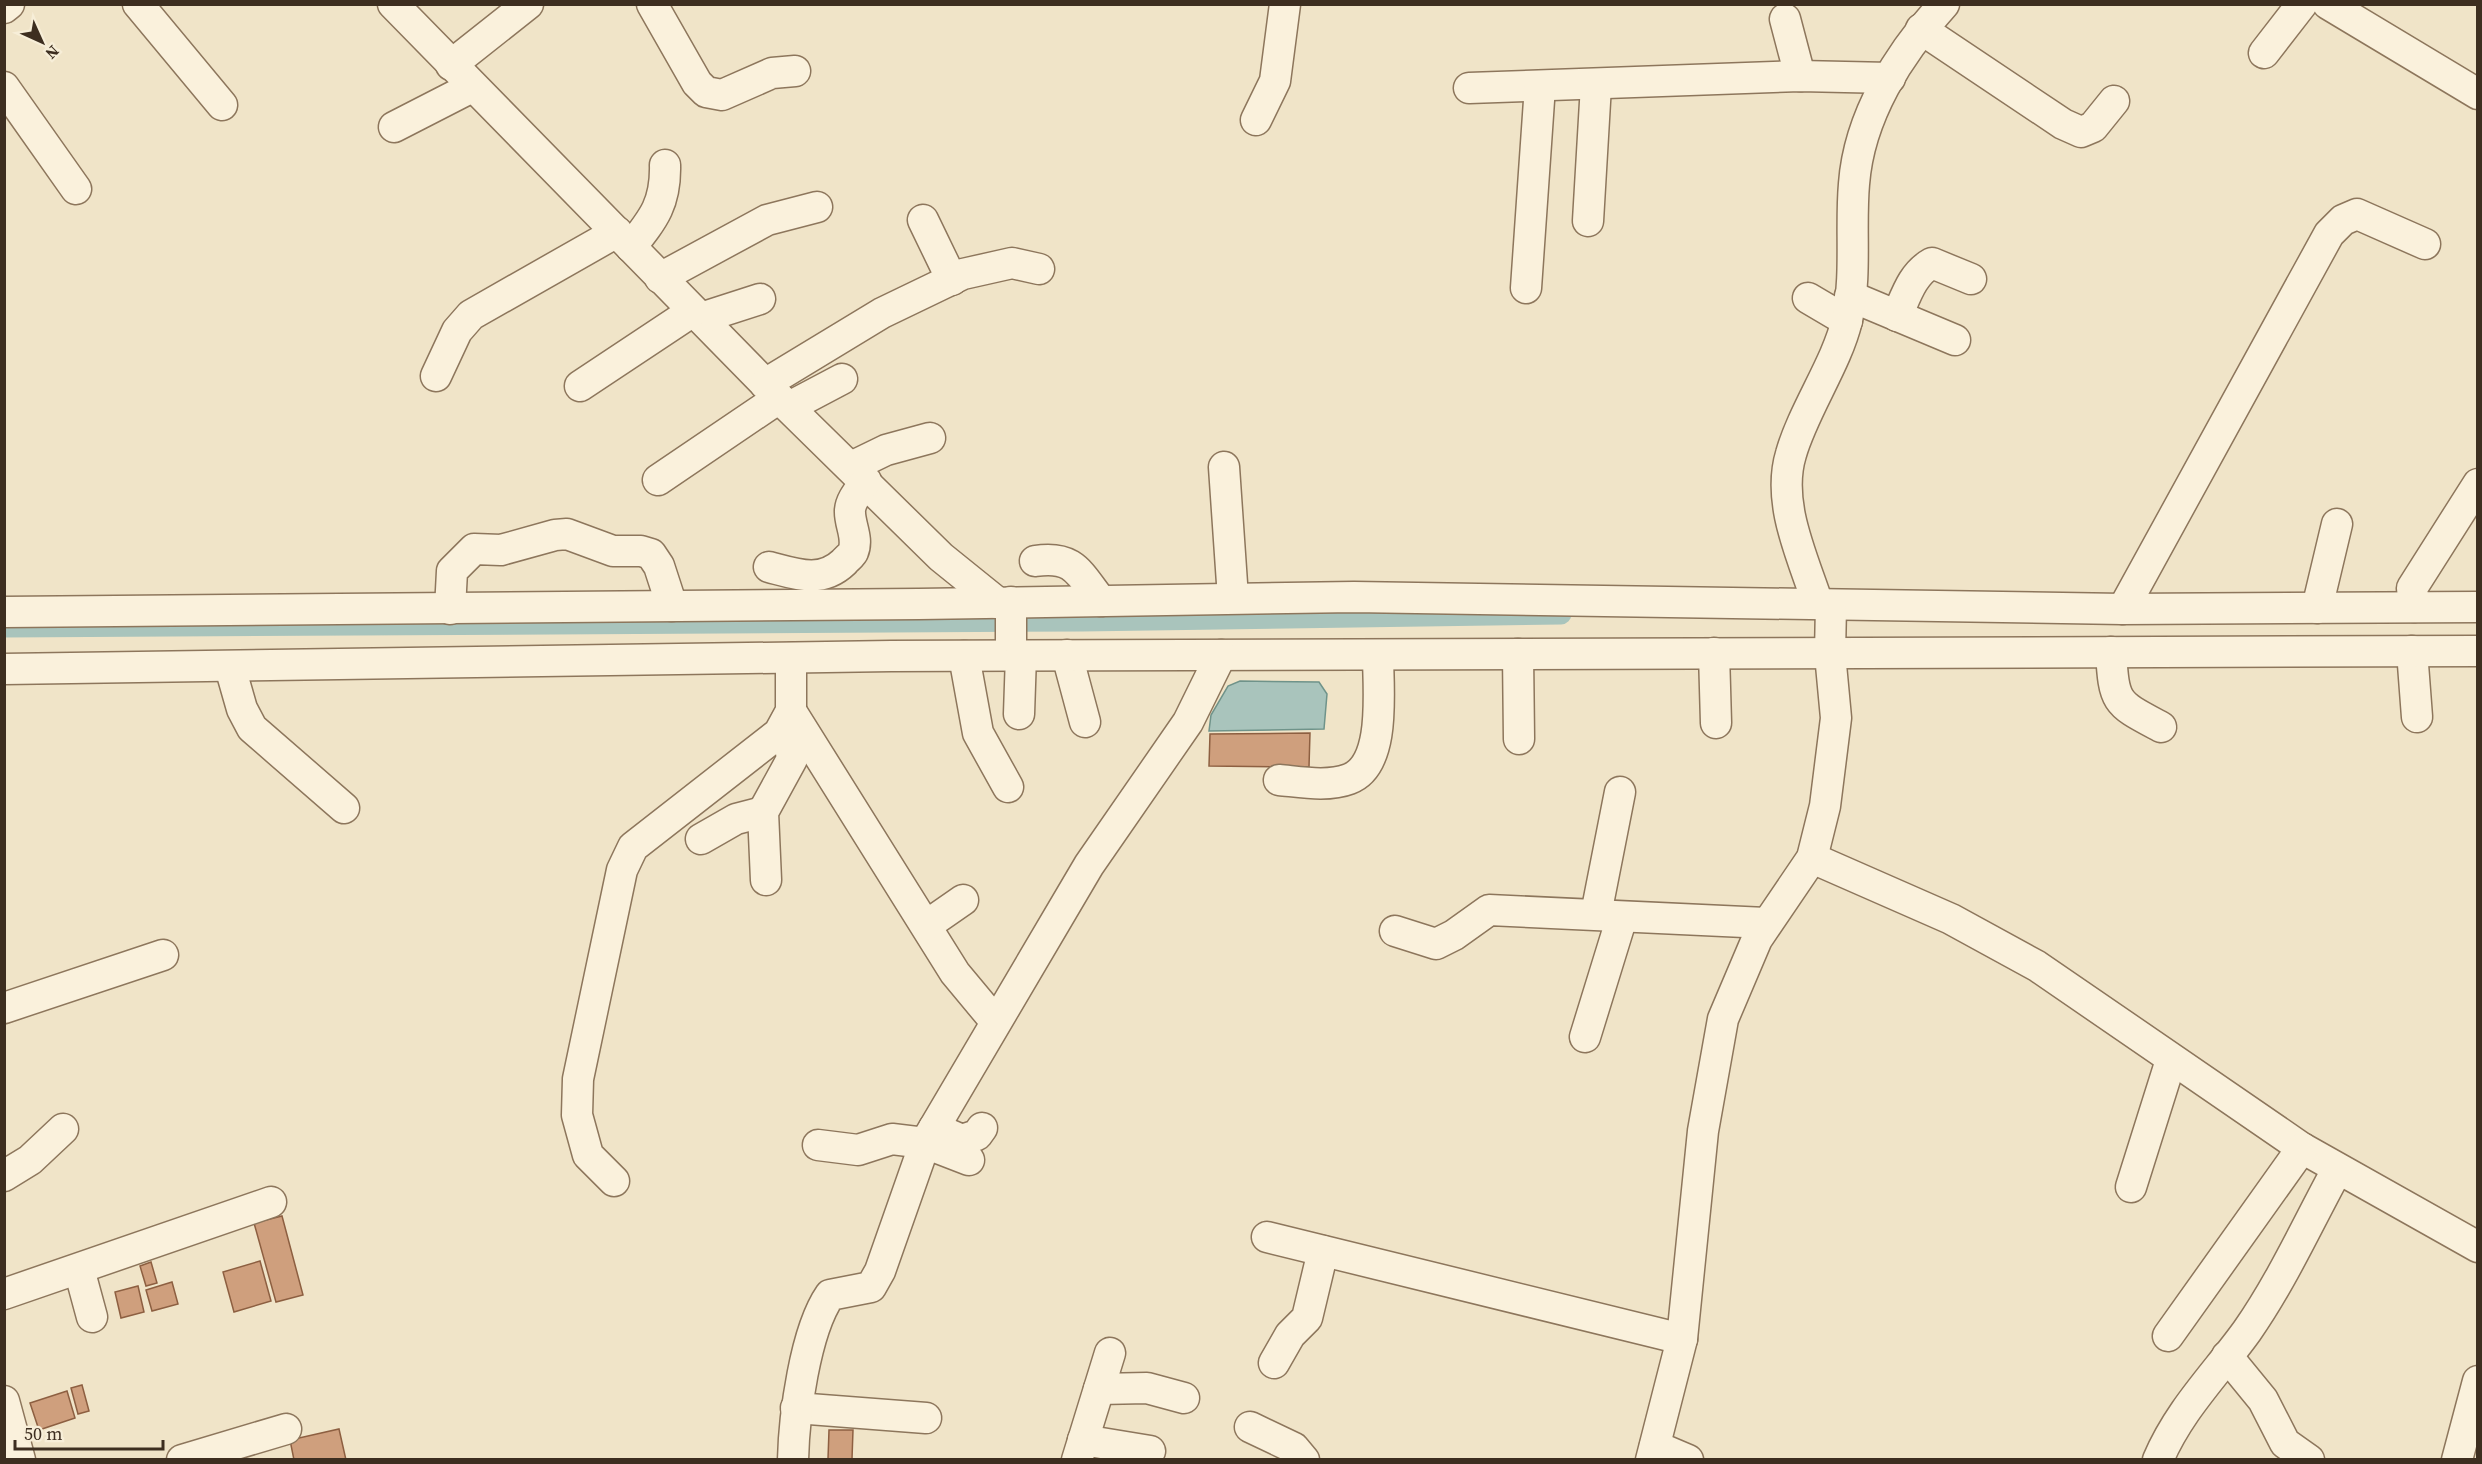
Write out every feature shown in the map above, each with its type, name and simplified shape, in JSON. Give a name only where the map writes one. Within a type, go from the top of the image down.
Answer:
[{"type":"street","points":[[4,8],[9,4]]},
{"type":"street","points":[[138,4],[222,105]]},
{"type":"street","points":[[393,4],[660,278],[859,474],[1011,629],[1067,655],[1714,653],[1830,648],[2111,652],[2478,651]]},
{"type":"street","points":[[451,65],[528,4]]},
{"type":"street","points":[[652,4],[697,83],[706,92],[722,95],[772,73],[795,71]]},
{"type":"street","points":[[1256,120],[1275,81],[1285,4]]},
{"type":"street","points":[[1688,1460],[1653,1453],[1682,1340],[1703,1131],[1723,1019],[1766,923],[1812,858],[1825,806],[1836,717],[1826,607],[1794,532],[1787,493],[1790,455],[1848,309],[1855,248],[1854,183],[1865,124],[1890,78],[1921,29],[1944,4]]},
{"type":"street","points":[[2264,53],[2302,4]]},
{"type":"street","points":[[2328,4],[2478,93]]},
{"type":"street","points":[[1785,20],[1800,76]]},
{"type":"street","points":[[1921,29],[2063,124],[2080,132],[2093,127],[2114,101]]},
{"type":"street","points":[[1469,88],[1800,76],[1890,78]]},
{"type":"street","points":[[1588,221],[1596,85]]},
{"type":"street","points":[[1526,288],[1540,86]]},
{"type":"street","points":[[4,87],[76,189]]},
{"type":"street","points":[[394,128],[472,87]]},
{"type":"street","points":[[436,376],[457,331],[471,315],[646,227],[665,189],[665,165]]},
{"type":"street","points":[[660,278],[767,220],[817,207]]},
{"type":"street","points":[[2123,609],[2329,234],[2343,220],[2357,214],[2425,244]]},
{"type":"street","points":[[923,220],[952,280]]},
{"type":"street","points":[[657,480],[778,396],[882,313],[952,280],[989,266],[1012,262],[1039,269]]},
{"type":"street","points":[[1897,316],[1914,278],[1923,268],[1932,263],[1971,279]]},
{"type":"street","points":[[1808,298],[1848,309],[1897,316],[1955,340]]},
{"type":"street","points":[[580,386],[697,315],[760,299]]},
{"type":"street","points":[[778,396],[842,379]]},
{"type":"street","points":[[769,567],[806,577],[823,575],[840,565],[853,552],[855,536],[850,510],[859,474],[886,450],[930,438]]},
{"type":"street","points":[[1224,467],[1233,598]]},
{"type":"street","points":[[2414,607],[2412,588],[2478,484]]},
{"type":"street","points":[[2317,608],[2337,524]]},
{"type":"street","points":[[450,609],[452,572],[474,549],[501,550],[555,535],[567,534],[613,551],[641,551],[651,554],[659,566],[672,606]]},
{"type":"street","points":[[1035,561],[1052,559],[1065,561],[1079,572],[1101,601]]},
{"type":"street","points":[[4,669],[230,668],[964,656],[1011,629],[1101,601],[1354,597],[1826,607],[2123,609],[2478,607]]},
{"type":"street","points":[[7,604],[450,609],[672,606],[1011,629]]},
{"type":"street","points":[[1011,629],[1019,714]]},
{"type":"street","points":[[2412,651],[2417,717]]},
{"type":"street","points":[[2111,652],[2113,686],[2119,702],[2128,710],[2161,727]]},
{"type":"street","points":[[1714,653],[1716,723]]},
{"type":"street","points":[[1518,654],[1519,739]]},
{"type":"street","points":[[1067,655],[1085,722]]},
{"type":"street","points":[[793,1460],[796,1408],[820,1310],[830,1295],[871,1287],[880,1271],[930,1136],[995,1021],[1089,865],[1188,722],[1221,655]]},
{"type":"street","points":[[1279,780],[1318,783],[1349,779],[1365,768],[1373,754],[1377,731],[1378,655]]},
{"type":"street","points":[[964,656],[978,733],[1008,787]]},
{"type":"street","points":[[766,880],[763,812],[792,759],[789,716],[791,658]]},
{"type":"street","points":[[230,668],[242,709],[252,728],[344,808]]},
{"type":"street","points":[[789,716],[927,925],[955,973],[995,1021]]},
{"type":"street","points":[[614,1181],[588,1155],[577,1115],[578,1079],[622,870],[633,847],[770,742],[789,716]]},
{"type":"street","points":[[1585,1037],[1609,915],[1620,792]]},
{"type":"street","points":[[700,839],[736,819],[763,812]]},
{"type":"street","points":[[1812,858],[1951,919],[2037,966],[2302,1148],[2337,1170],[2477,1245]]},
{"type":"street","points":[[927,925],[963,900]]},
{"type":"street","points":[[1395,931],[1436,944],[1489,910],[1766,923]]},
{"type":"street","points":[[4,1008],[163,955]]},
{"type":"street","points":[[2131,1187],[2171,1060]]},
{"type":"street","points":[[818,1144],[858,1150],[892,1139],[930,1136],[962,1140],[977,1135],[982,1128]]},
{"type":"street","points":[[4,1176],[30,1160],[63,1129]]},
{"type":"street","points":[[930,1136],[969,1160]]},
{"type":"street","points":[[2168,1336],[2302,1148]]},
{"type":"street","points":[[2158,1460],[2168,1437],[2188,1407],[2248,1330],[2276,1284],[2337,1170]]},
{"type":"street","points":[[4,1294],[271,1202]]},
{"type":"street","points":[[1268,1237],[1682,1340]]},
{"type":"street","points":[[1274,1363],[1290,1335],[1307,1318],[1323,1251]]},
{"type":"street","points":[[79,1269],[92,1317]]},
{"type":"street","points":[[1110,1353],[1080,1450],[1150,1451]]},
{"type":"street","points":[[2227,1356],[2263,1400],[2285,1443],[2309,1460]]},
{"type":"street","points":[[2457,1460],[2478,1381]]},
{"type":"street","points":[[1099,1389],[1148,1388],[1184,1398]]},
{"type":"street","points":[[4,1401],[20,1460]]},
{"type":"street","points":[[796,1408],[926,1418]]},
{"type":"street","points":[[1250,1427],[1294,1448],[1305,1460]]},
{"type":"street","points":[[182,1460],[286,1429]]},
{"type":"water","points":[[1240,681],[1319,682],[1327,694],[1324,729],[1209,731],[1211,715],[1228,686]]},
{"type":"building","points":[[1310,733],[1309,767],[1209,766],[1210,734]]},
{"type":"building","points":[[282,1216],[303,1295],[276,1302],[254,1223]]},
{"type":"building","points":[[260,1261],[271,1301],[234,1312],[223,1272]]},
{"type":"building","points":[[151,1262],[157,1283],[146,1286],[140,1266]]},
{"type":"building","points":[[172,1282],[178,1304],[152,1311],[146,1290]]},
{"type":"building","points":[[138,1286],[144,1312],[121,1318],[115,1292]]},
{"type":"building","points":[[82,1385],[89,1411],[78,1414],[71,1388]]},
{"type":"building","points":[[67,1391],[75,1418],[39,1430],[30,1403]]},
{"type":"building","points":[[339,1429],[346,1460],[294,1460],[290,1440]]},
{"type":"building","points":[[829,1430],[853,1430],[852,1459],[828,1459]]},
{"type":"waterway","points":[[4,627],[1082,621],[1561,614]]}]
